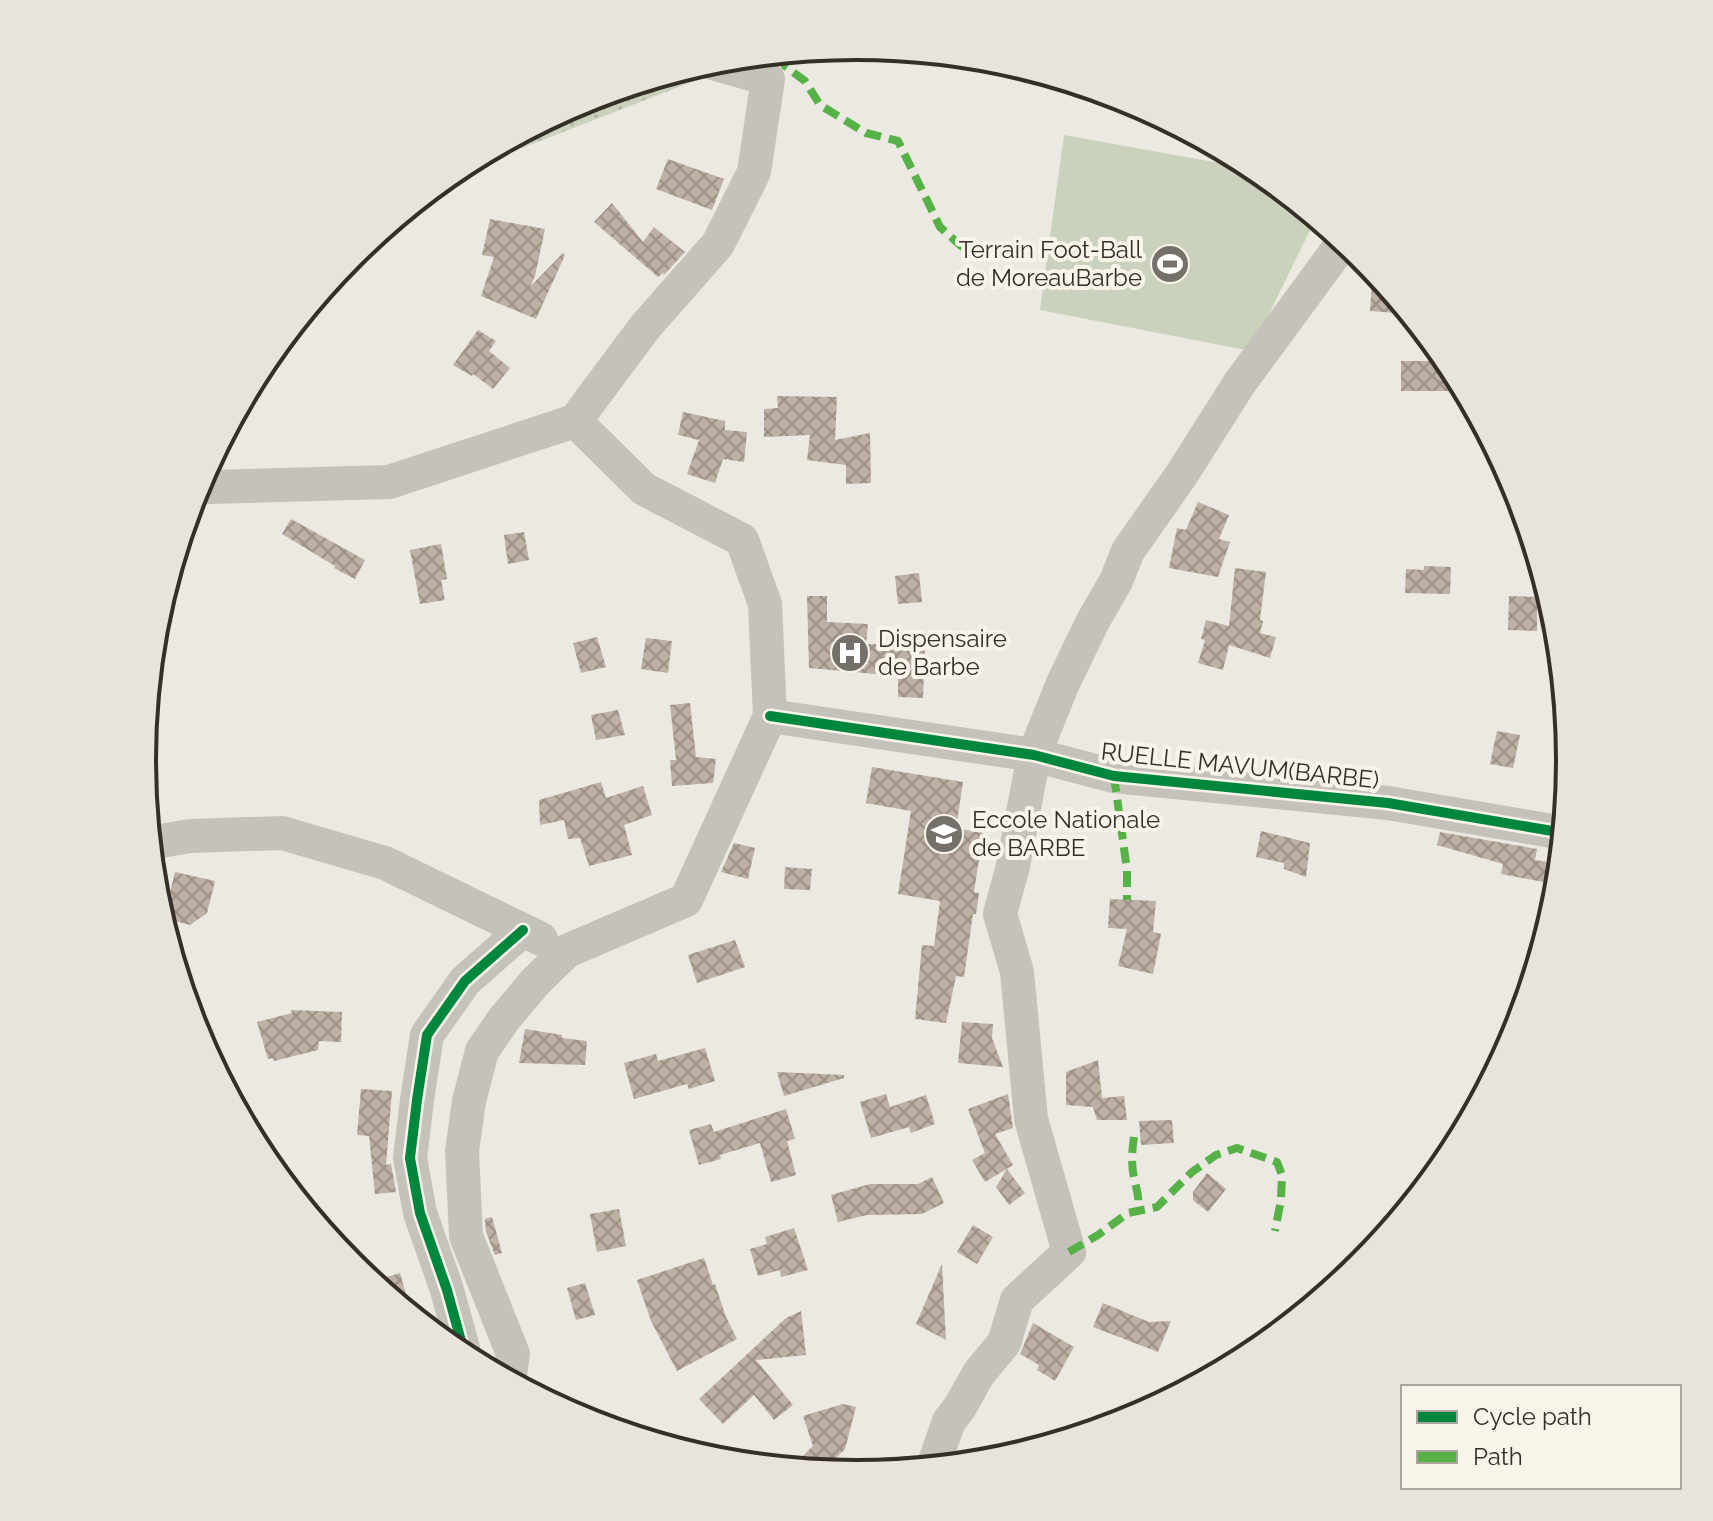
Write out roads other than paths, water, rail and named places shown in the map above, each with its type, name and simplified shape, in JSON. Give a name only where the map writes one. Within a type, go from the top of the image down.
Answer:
[{"type":"street","points":[[211,487],[389,482],[575,421],[645,327],[718,244],[754,172],[768,79],[760,67]]},
{"type":"street","points":[[937,1456],[949,1421],[979,1373],[1004,1343],[1017,1300],[1069,1252],[1031,1119],[1017,972],[1000,914],[1013,866],[1034,755],[1063,683],[1116,581],[1128,551],[1239,384],[1337,251]]},
{"type":"street","points":[[511,1370],[513,1354],[466,1236],[462,1151],[469,1101],[482,1051],[536,981],[567,951],[686,900],[770,716],[765,604],[742,540],[644,489],[575,421]]},
{"type":"street","name":"RUELLE MAVUM(BARBE)","points":[[770,716],[1034,755],[1114,776],[1388,803],[1553,831]]},
{"type":"street","points":[[161,841],[190,836],[282,833],[385,863],[567,951]]},
{"type":"street","points":[[460,1338],[420,1213],[415,1186],[410,1158],[417,1100],[427,1035],[465,981],[523,930]]},
{"type":"place","name":"Terrain Foot-Ball de MoreauBarbe","points":[[1170,264]]},
{"type":"place","name":"Dispensaire de Barbe","points":[[850,653]]},
{"type":"place","name":"Eccole Nationale de BARBE","points":[[944,834]]}]
